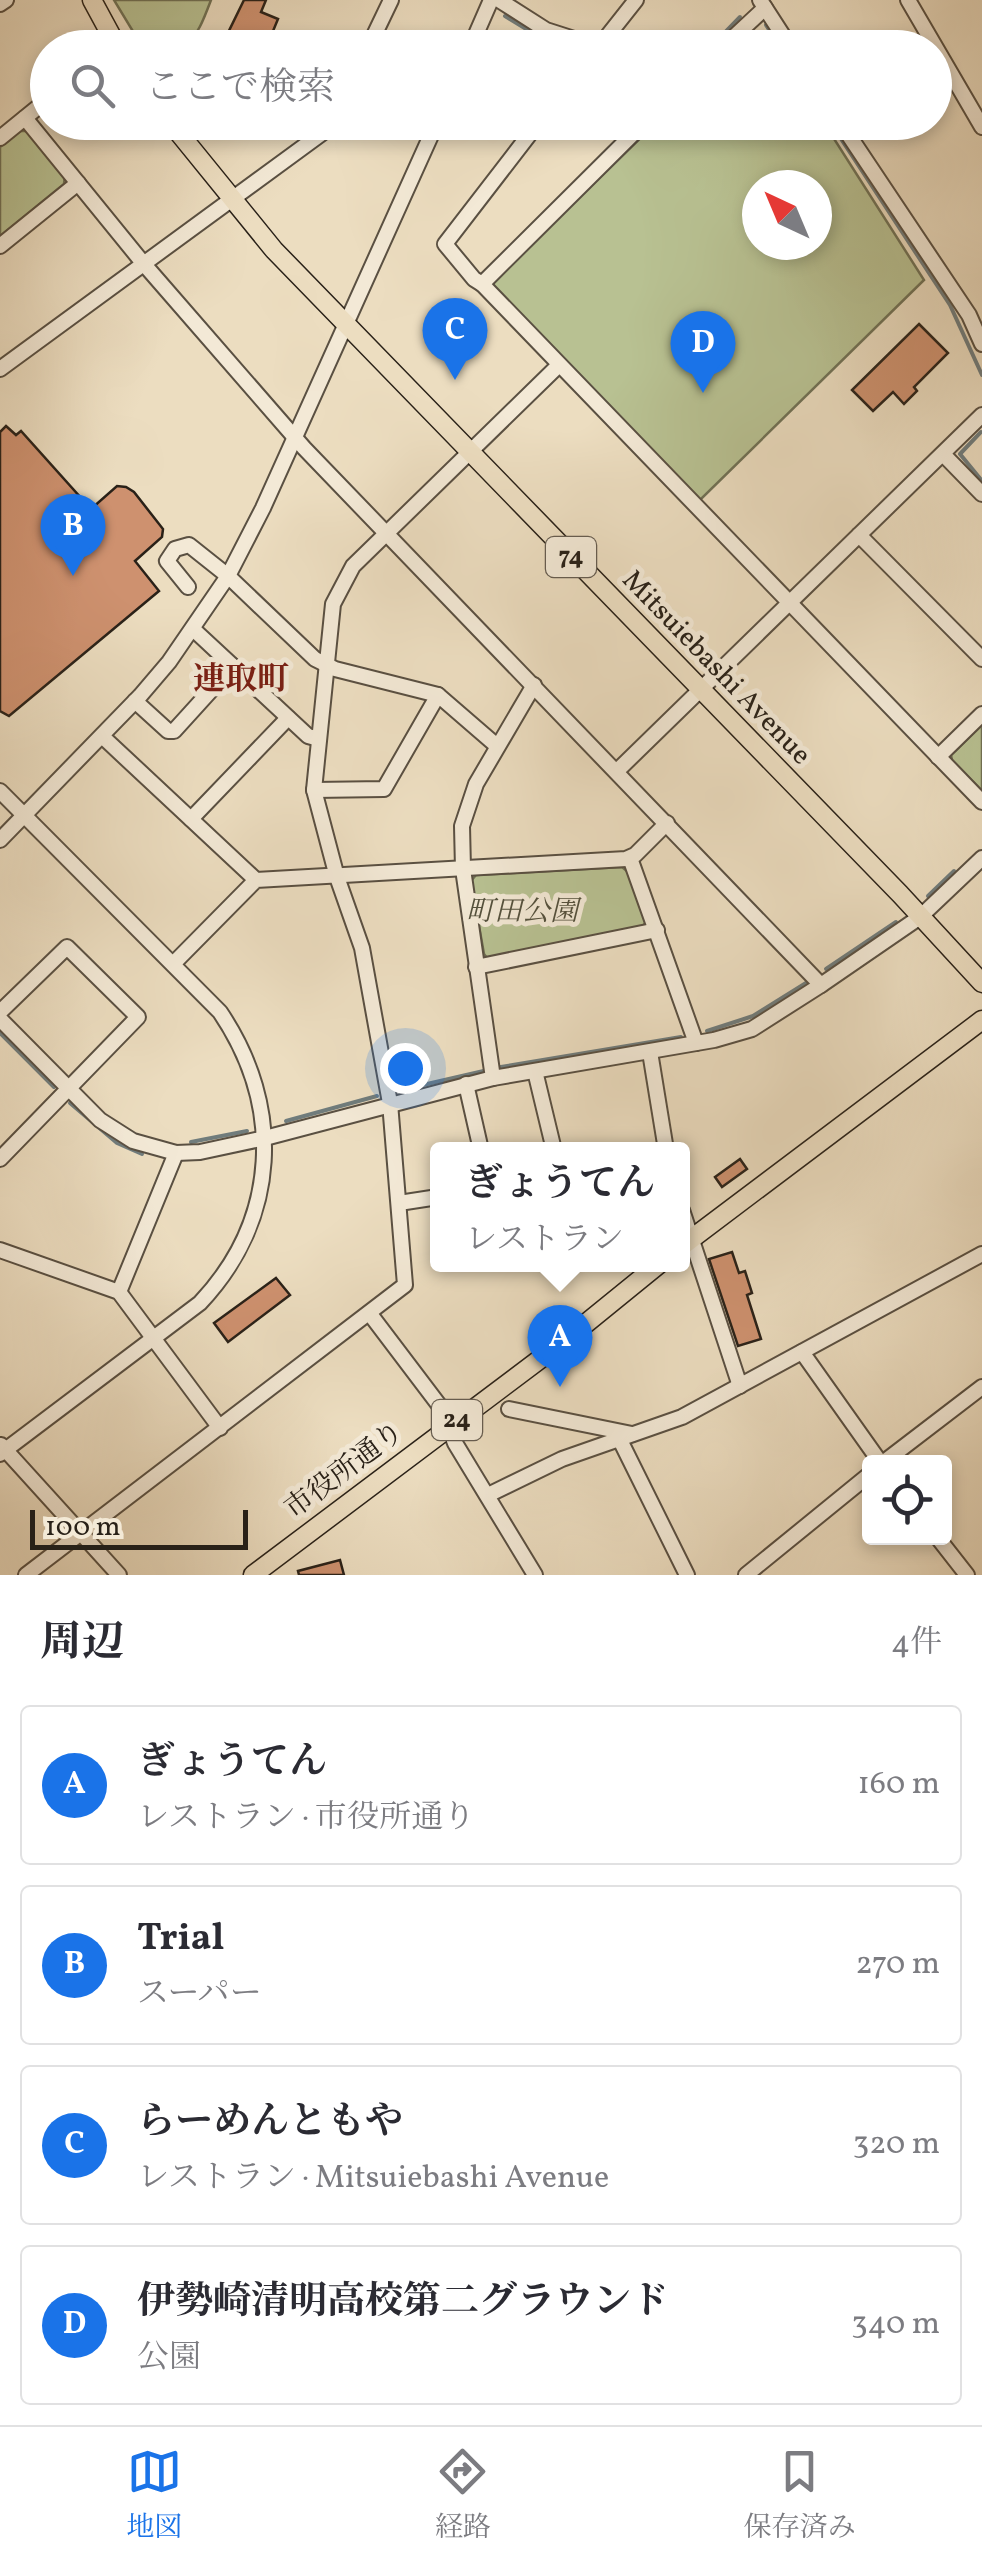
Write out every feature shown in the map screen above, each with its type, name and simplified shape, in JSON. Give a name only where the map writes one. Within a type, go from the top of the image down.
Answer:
[{"type":"main road","points":[[92,0],[106,30]]},
{"type":"main road","name":"Mitsuiebashi Avenue","points":[[184,140],[230,200],[346,325],[982,983]]},
{"type":"main road","points":[[690,1240],[982,1020]]},
{"type":"main road","name":"市役所通り","points":[[253,1575],[568,1338],[649,1272]]},
{"type":"street","points":[[377,30],[391,0]]},
{"type":"street","points":[[478,30],[491,0]]},
{"type":"street","points":[[499,0],[546,30]]},
{"type":"street","points":[[613,30],[636,0]]},
{"type":"street","points":[[911,1],[927,30]]},
{"type":"street","points":[[738,30],[762,4],[779,30]]},
{"type":"street","points":[[952,73],[982,126]]},
{"type":"street","points":[[0,138],[30,114]]},
{"type":"street","points":[[25,118],[30,124]]},
{"type":"street","points":[[43,140],[143,263],[295,437],[822,985]]},
{"type":"street","points":[[0,369],[315,140]]},
{"type":"street","points":[[0,840],[135,702],[193,629],[228,576],[429,140]]},
{"type":"street","points":[[525,140],[445,244],[474,279],[982,802]]},
{"type":"street","points":[[482,284],[628,140]]},
{"type":"street","points":[[853,140],[975,312],[982,344]]},
{"type":"street","points":[[0,246],[78,183]]},
{"type":"street","points":[[26,1575],[405,1285],[390,1103],[362,948],[337,877],[314,790],[338,591],[352,566],[560,364]]},
{"type":"street","points":[[617,770],[982,416]]},
{"type":"street","points":[[943,454],[982,494]]},
{"type":"street","points":[[859,535],[982,659]]},
{"type":"street","points":[[188,587],[167,561],[181,546],[189,544],[326,666],[438,695],[497,746]]},
{"type":"street","points":[[193,629],[308,736],[319,739]]},
{"type":"street","points":[[135,702],[168,732],[174,732],[233,666]]},
{"type":"street","points":[[492,1078],[462,835],[465,810],[534,685]]},
{"type":"street","points":[[314,790],[384,790],[438,695]]},
{"type":"street","points":[[938,757],[982,714]]},
{"type":"street","points":[[192,820],[288,718]]},
{"type":"street","points":[[102,737],[256,880]]},
{"type":"street","points":[[0,791],[220,1012],[240,1041],[252,1071],[265,1138],[259,1201],[250,1230],[236,1259],[200,1303],[2,1449],[119,1575]]},
{"type":"street","points":[[174,963],[256,880],[630,858],[668,823]]},
{"type":"street","points":[[630,858],[696,1043]]},
{"type":"street","points":[[0,1159],[68,1086],[138,1017],[67,947],[0,1015],[68,1086],[100,1120],[133,1140],[176,1153],[200,1152],[492,1078],[650,1052],[752,1028],[822,985],[920,916],[982,858]]},
{"type":"street","points":[[476,967],[656,930]]},
{"type":"street","points":[[650,1052],[665,1142]]},
{"type":"street","points":[[535,1070],[552,1142]]},
{"type":"street","points":[[466,1084],[480,1142]]},
{"type":"street","points":[[118,1292],[176,1153]]},
{"type":"street","points":[[399,1203],[430,1198]]},
{"type":"street","points":[[0,1250],[118,1292],[220,1428]]},
{"type":"street","points":[[690,1250],[740,1386]]},
{"type":"street","points":[[488,1495],[562,1459],[682,1417],[982,1254]]},
{"type":"street","points":[[370,1314],[434,1396],[455,1442],[536,1575]]},
{"type":"street","points":[[802,1352],[877,1455]]},
{"type":"street","points":[[891,1455],[982,1387]]},
{"type":"street","points":[[509,1409],[626,1438]]},
{"type":"street","points":[[626,1438],[687,1575]]},
{"type":"street","points":[[746,1575],[862,1481]]},
{"type":"street","points":[[943,1545],[967,1575]]},
{"type":"street","points":[[976,1575],[982,1570]]},
{"type":"green space","points":[[114,0],[211,0],[198,30],[132,30]]},
{"type":"green space","points":[[20,131],[27,131],[30,140],[35,140],[65,175],[64,184],[0,236],[0,147]]},
{"type":"green space","points":[[638,140],[835,140],[924,280],[700,500],[493,286],[494,280]]},
{"type":"green space","points":[[982,725],[982,791],[951,755]]},
{"type":"green space","name":"町田公園","points":[[622,867],[628,872],[646,922],[642,927],[488,959],[484,954],[471,881],[476,875]]},
{"type":"building","points":[[244,0],[266,0],[261,12],[278,19],[273,30],[229,30]]},
{"type":"building","points":[[919,324],[948,353],[914,387],[917,391],[904,404],[893,392],[873,411],[852,390]]},
{"type":"building","points":[[6,426],[16,435],[21,431],[91,509],[117,486],[126,487],[163,529],[162,537],[135,561],[159,591],[9,716],[0,711],[0,432]]},
{"type":"building","points":[[740,1159],[747,1169],[722,1187],[715,1177]]},
{"type":"building","points":[[732,1252],[739,1273],[745,1271],[752,1293],[747,1295],[761,1339],[738,1346],[709,1259]]},
{"type":"building","points":[[276,1278],[290,1295],[228,1342],[214,1323]]},
{"type":"building","points":[[340,1560],[344,1575],[299,1575],[298,1571]]},
{"type":"waterway","points":[[505,16],[528,30]]},
{"type":"waterway","points":[[727,30],[740,17]]},
{"type":"waterway","points":[[766,25],[769,30]]},
{"type":"waterway","points":[[842,140],[950,305],[982,375]]},
{"type":"waterway","points":[[981,432],[960,454],[982,481]]},
{"type":"waterway","points":[[928,896],[954,871]]},
{"type":"waterway","points":[[826,969],[896,922]]},
{"type":"waterway","points":[[707,1031],[753,1016],[806,983]]},
{"type":"waterway","points":[[0,1033],[54,1087]]},
{"type":"waterway","points":[[401,1090],[501,1067],[681,1037]]},
{"type":"waterway","points":[[286,1121],[377,1096]]},
{"type":"waterway","points":[[70,1103],[117,1143],[142,1154]]},
{"type":"waterway","points":[[191,1142],[247,1131]]},
{"type":"place","name":"らーめんともや","points":[[455,380]]},
{"type":"place","name":"伊勢崎清明高校第二グラウンド","points":[[703,393]]},
{"type":"place","name":"Trial","points":[[73,576]]},
{"type":"place","name":"ぎょうてん","points":[[560,1387]]},
{"type":"district","name":"連取町","points":[[241,681]]}]
